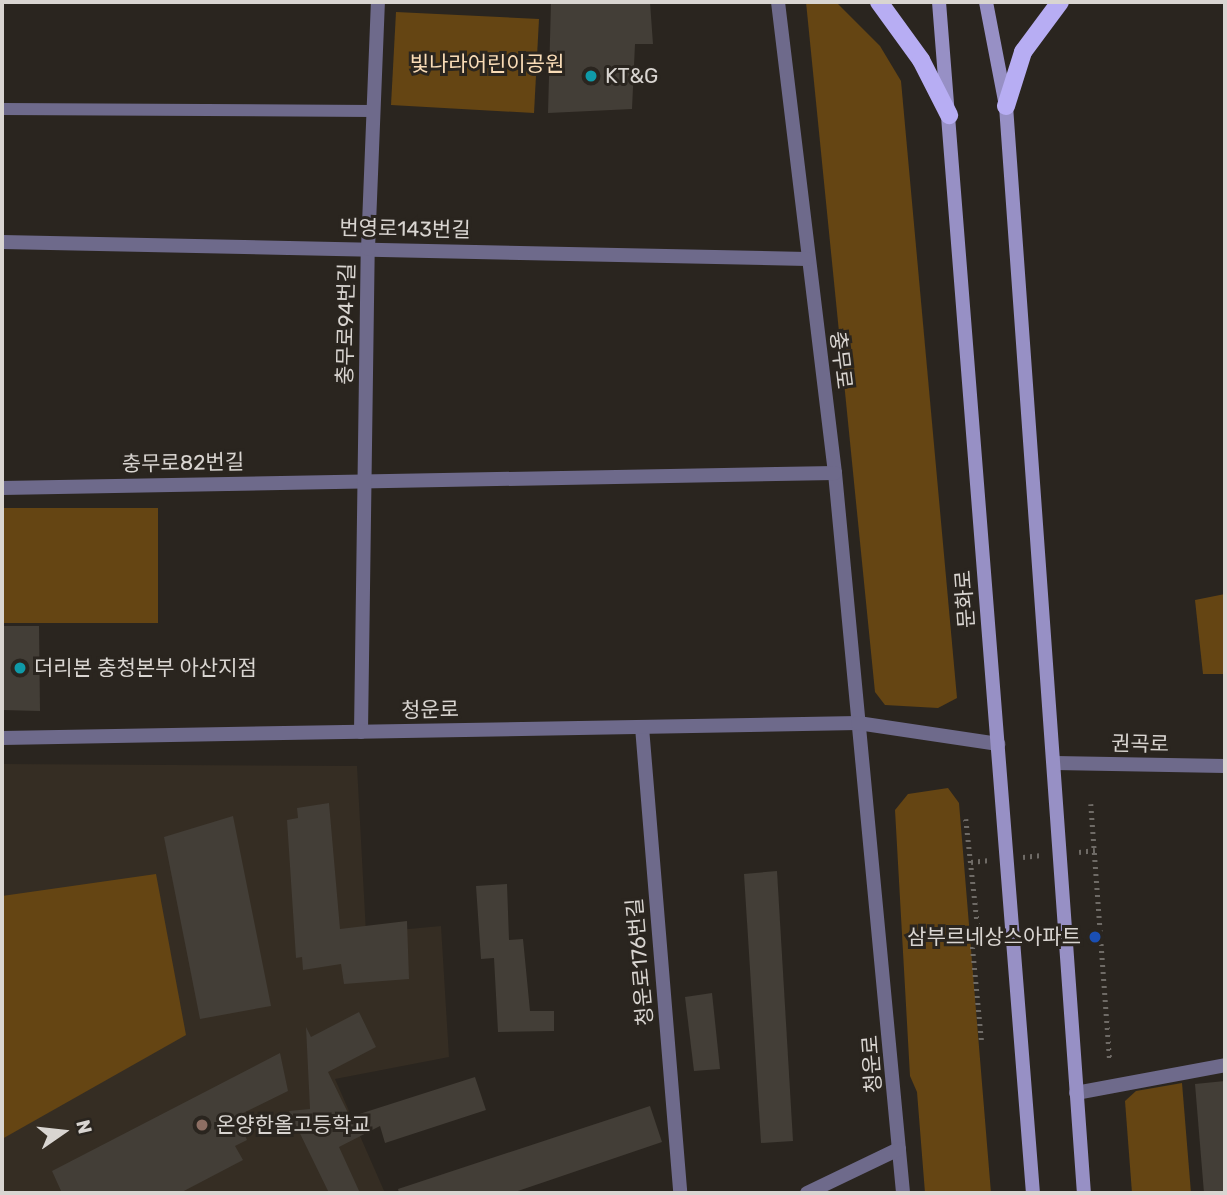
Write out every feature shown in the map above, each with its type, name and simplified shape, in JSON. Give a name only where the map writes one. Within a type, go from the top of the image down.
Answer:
[{"type":"main road","points":[[879,2],[921,60],[949,115]]},
{"type":"main road","name":"문화로","points":[[939,2],[1033,1193]]},
{"type":"main road","points":[[986,2],[1006,106],[1084,1193]]},
{"type":"main road","points":[[1006,106],[1023,52],[1060,2]]},
{"type":"street","name":"충무로94번길","points":[[361,732],[368,249],[378,2]]},
{"type":"street","name":"충무로","points":[[778,2],[835,473],[858,723]]},
{"type":"street","name":"번영로143번길","points":[[2,242],[807,259]]},
{"type":"street","points":[[365,480],[835,473]]},
{"type":"street","name":"충무로82번길","points":[[2,488],[365,480]]},
{"type":"street","name":"청운로","points":[[2,738],[858,723],[998,744]]},
{"type":"street","name":"청운로","points":[[858,723],[903,1193]]},
{"type":"street","name":"청운로176번길","points":[[642,727],[680,1193]]},
{"type":"street","name":"권곡로","points":[[1055,763],[1225,766]]},
{"type":"street","points":[[1076,1093],[1225,1065]]},
{"type":"street","points":[[807,1193],[899,1149]]},
{"type":"lane","points":[[2,109],[373,111]]},
{"type":"path","points":[[1091,804],[1110,1060]]},
{"type":"path","points":[[966,819],[979,939],[972,940],[982,1043]]},
{"type":"path","points":[[1068,853],[1095,850]]},
{"type":"path","points":[[1012,858],[1054,854]]},
{"type":"path","points":[[971,862],[999,859]]},
{"type":"shaded area","points":[[2,764],[357,766],[366,933],[441,926],[449,1057],[335,1079],[385,1193],[2,1193]]},
{"type":"green space","points":[[806,2],[836,2],[880,46],[901,81],[957,698],[938,708],[885,705],[875,692]]},
{"type":"green space","name":"빛나라어린이공원","points":[[396,12],[539,19],[534,113],[391,105]]},
{"type":"green space","points":[[2,508],[158,508],[158,623],[2,623]]},
{"type":"green space","points":[[1225,594],[1225,674],[1203,674],[1195,600]]},
{"type":"green space","points":[[948,788],[959,803],[991,1193],[925,1193],[917,1092],[910,1076],[895,810],[908,794]]},
{"type":"green space","points":[[156,874],[186,1035],[2,1139],[2,896]]},
{"type":"green space","points":[[1182,1083],[1191,1193],[1132,1193],[1125,1101],[1136,1091]]},
{"type":"building","name":"KT&G","points":[[551,2],[650,2],[653,44],[635,44],[632,109],[548,113]]},
{"type":"building","name":"더리본 충청본부 아산지점","points":[[2,626],[39,626],[40,711],[2,710]]},
{"type":"building","points":[[329,803],[340,929],[407,921],[409,979],[344,984],[341,964],[303,970],[302,957],[296,958],[287,820],[298,818],[297,808]]},
{"type":"building","points":[[233,816],[271,1006],[200,1019],[164,837]]},
{"type":"building","points":[[777,871],[793,1141],[761,1143],[744,874]]},
{"type":"building","points":[[507,884],[509,940],[523,939],[530,1011],[554,1011],[554,1031],[498,1032],[494,958],[481,959],[476,886]]},
{"type":"building","points":[[712,993],[720,1069],[694,1071],[685,997]]},
{"type":"building","points":[[359,1012],[376,1047],[328,1072],[350,1117],[475,1077],[486,1110],[385,1143],[380,1126],[339,1147],[360,1193],[329,1193],[289,1111],[310,1109],[306,1027],[311,1037]]},
{"type":"building","points":[[280,1053],[288,1091],[237,1116],[247,1140],[235,1146],[243,1160],[180,1193],[62,1193],[52,1171]]},
{"type":"building","points":[[1225,1081],[1225,1193],[1204,1193],[1195,1084]]},
{"type":"building","points":[[650,1106],[662,1142],[512,1193],[399,1193],[398,1189]]},
{"type":"place","name":"KT&G","points":[[591,76]]},
{"type":"place","name":"더리본 충청본부 아산지점","points":[[20,668]]},
{"type":"place","name":"삼부르네상스아파트","points":[[1095,937]]},
{"type":"place","name":"온양한올고등학교","points":[[202,1125]]}]
